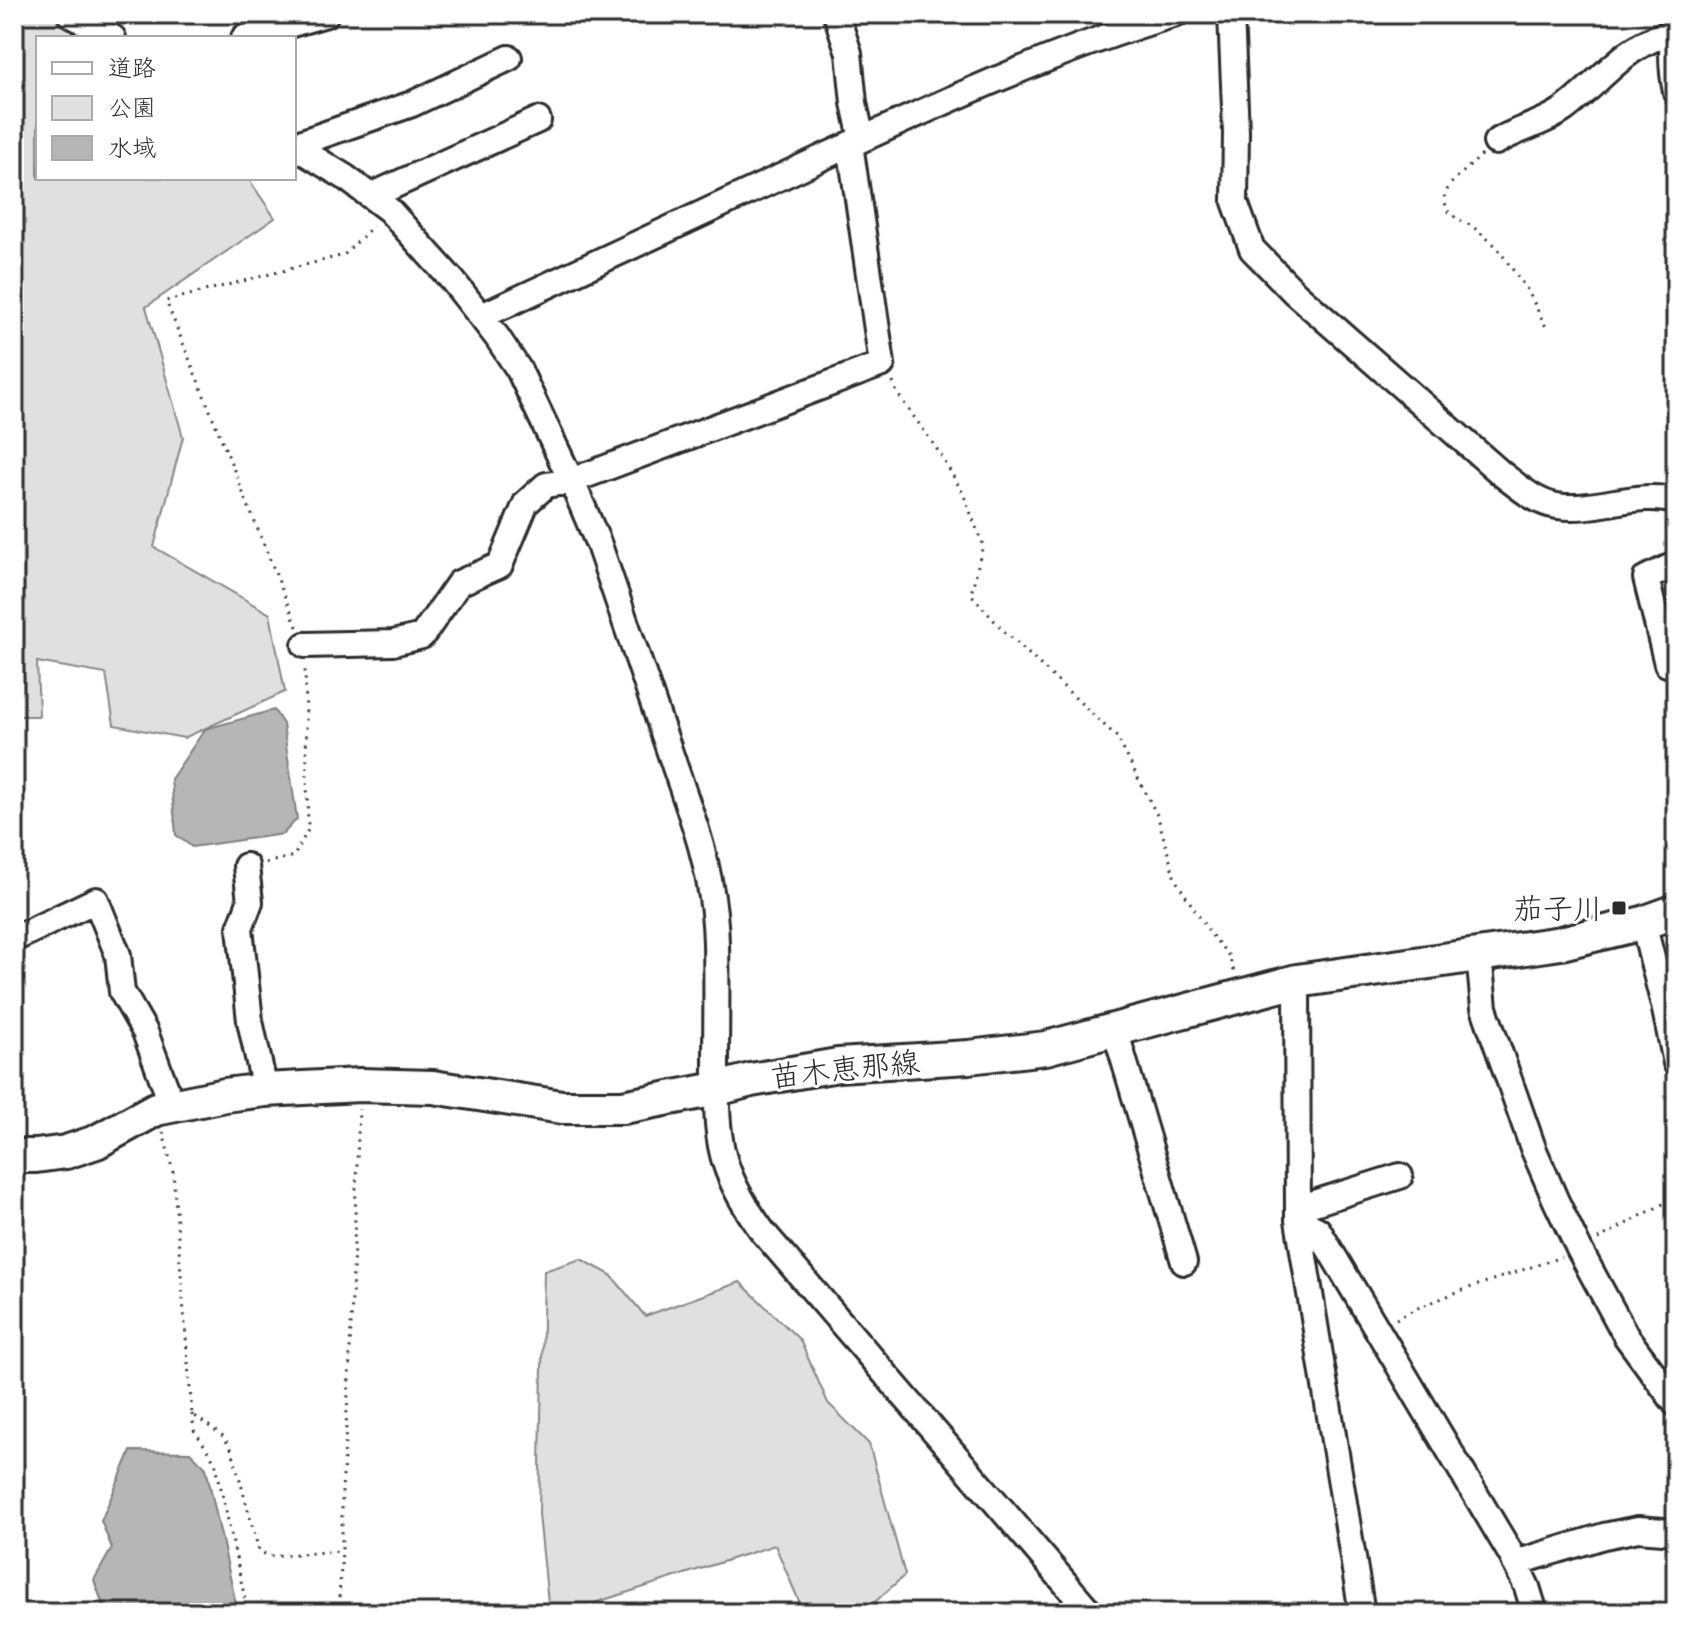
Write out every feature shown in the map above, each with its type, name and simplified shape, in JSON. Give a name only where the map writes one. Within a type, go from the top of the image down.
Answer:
[{"type":"main road","name":"苗木恵那線","points":[[14,1156],[66,1152],[96,1142],[164,1107],[265,1090],[360,1085],[433,1087],[578,1109],[623,1107],[838,1065],[969,1057],[1046,1048],[1297,981],[1561,943],[1643,923],[1676,911]]},
{"type":"street","points":[[251,36],[326,14]]},
{"type":"street","points":[[305,645],[393,643],[422,636],[459,583],[500,565],[526,503],[546,485],[571,481],[882,364],[856,142],[849,53],[836,14]]},
{"type":"street","points":[[482,316],[959,96],[1051,58],[1176,14]]},
{"type":"street","points":[[1231,14],[1236,132],[1235,202],[1252,249],[1295,293],[1530,496],[1556,506],[1580,507],[1661,497],[1676,501]]},
{"type":"street","points":[[79,16],[110,36]]},
{"type":"street","points":[[1496,142],[1562,110],[1605,72],[1651,39],[1675,28],[1672,70],[1676,92]]},
{"type":"street","points":[[296,144],[412,104],[509,58]]},
{"type":"street","points":[[380,203],[538,120]]},
{"type":"street","points":[[296,146],[380,203],[482,316],[519,370],[599,545],[702,845],[713,898],[716,942],[719,1134],[725,1160],[745,1207],[763,1232],[1091,1613]]},
{"type":"street","points":[[1667,664],[1646,578],[1676,564]]},
{"type":"street","points":[[246,866],[250,902],[240,928],[250,1021],[265,1090]]},
{"type":"street","points":[[14,939],[96,900],[118,955],[122,992],[145,1032],[164,1107]]},
{"type":"street","points":[[1643,923],[1676,1063]]},
{"type":"street","points":[[1479,955],[1484,1008],[1533,1148],[1579,1250],[1626,1336],[1676,1404]]},
{"type":"street","points":[[1297,981],[1298,1214],[1362,1613]]},
{"type":"street","points":[[1115,1030],[1184,1262]]},
{"type":"street","points":[[1298,1214],[1400,1176]]},
{"type":"street","points":[[1298,1214],[1318,1230],[1515,1563],[1535,1613]]},
{"type":"street","points":[[1515,1563],[1638,1529],[1676,1532]]},
{"type":"path","points":[[1496,142],[1453,181],[1444,200],[1448,211],[1496,246],[1528,291],[1548,331]]},
{"type":"path","points":[[246,866],[294,856],[308,830],[305,645],[166,301],[344,255],[380,203]]},
{"type":"path","points":[[882,364],[887,366],[897,393],[939,452],[963,493],[983,545],[971,594],[1000,627],[1117,737],[1158,817],[1175,879],[1209,932],[1229,956],[1240,995]]},
{"type":"path","points":[[338,1613],[360,1085]]},
{"type":"path","points":[[164,1107],[173,1172],[194,1430],[216,1465],[248,1613]]},
{"type":"path","points":[[1377,1330],[1415,1309],[1460,1291],[1579,1250],[1676,1197]]},
{"type":"path","points":[[192,1414],[223,1436],[232,1450],[259,1551],[269,1556],[342,1551]]},
{"type":"green space","points":[[14,14],[98,14],[118,36],[36,36],[36,180],[249,180],[275,218],[146,307],[183,437],[154,547],[270,614],[285,692],[184,738],[114,725],[106,674],[37,662],[39,716],[14,716]]},
{"type":"green space","points":[[581,1259],[611,1275],[645,1316],[740,1282],[800,1340],[828,1403],[869,1444],[905,1575],[861,1613],[804,1613],[775,1545],[585,1606],[586,1613],[549,1613],[539,1514],[544,1271]]},
{"type":"water","points":[[274,710],[283,724],[297,819],[283,834],[192,847],[176,835],[171,779],[205,729]]},
{"type":"water","points":[[131,1451],[190,1452],[206,1468],[238,1613],[106,1613],[94,1580],[112,1548],[101,1521]]},
{"type":"place","name":"茄子川","points":[[1619,908]]}]
